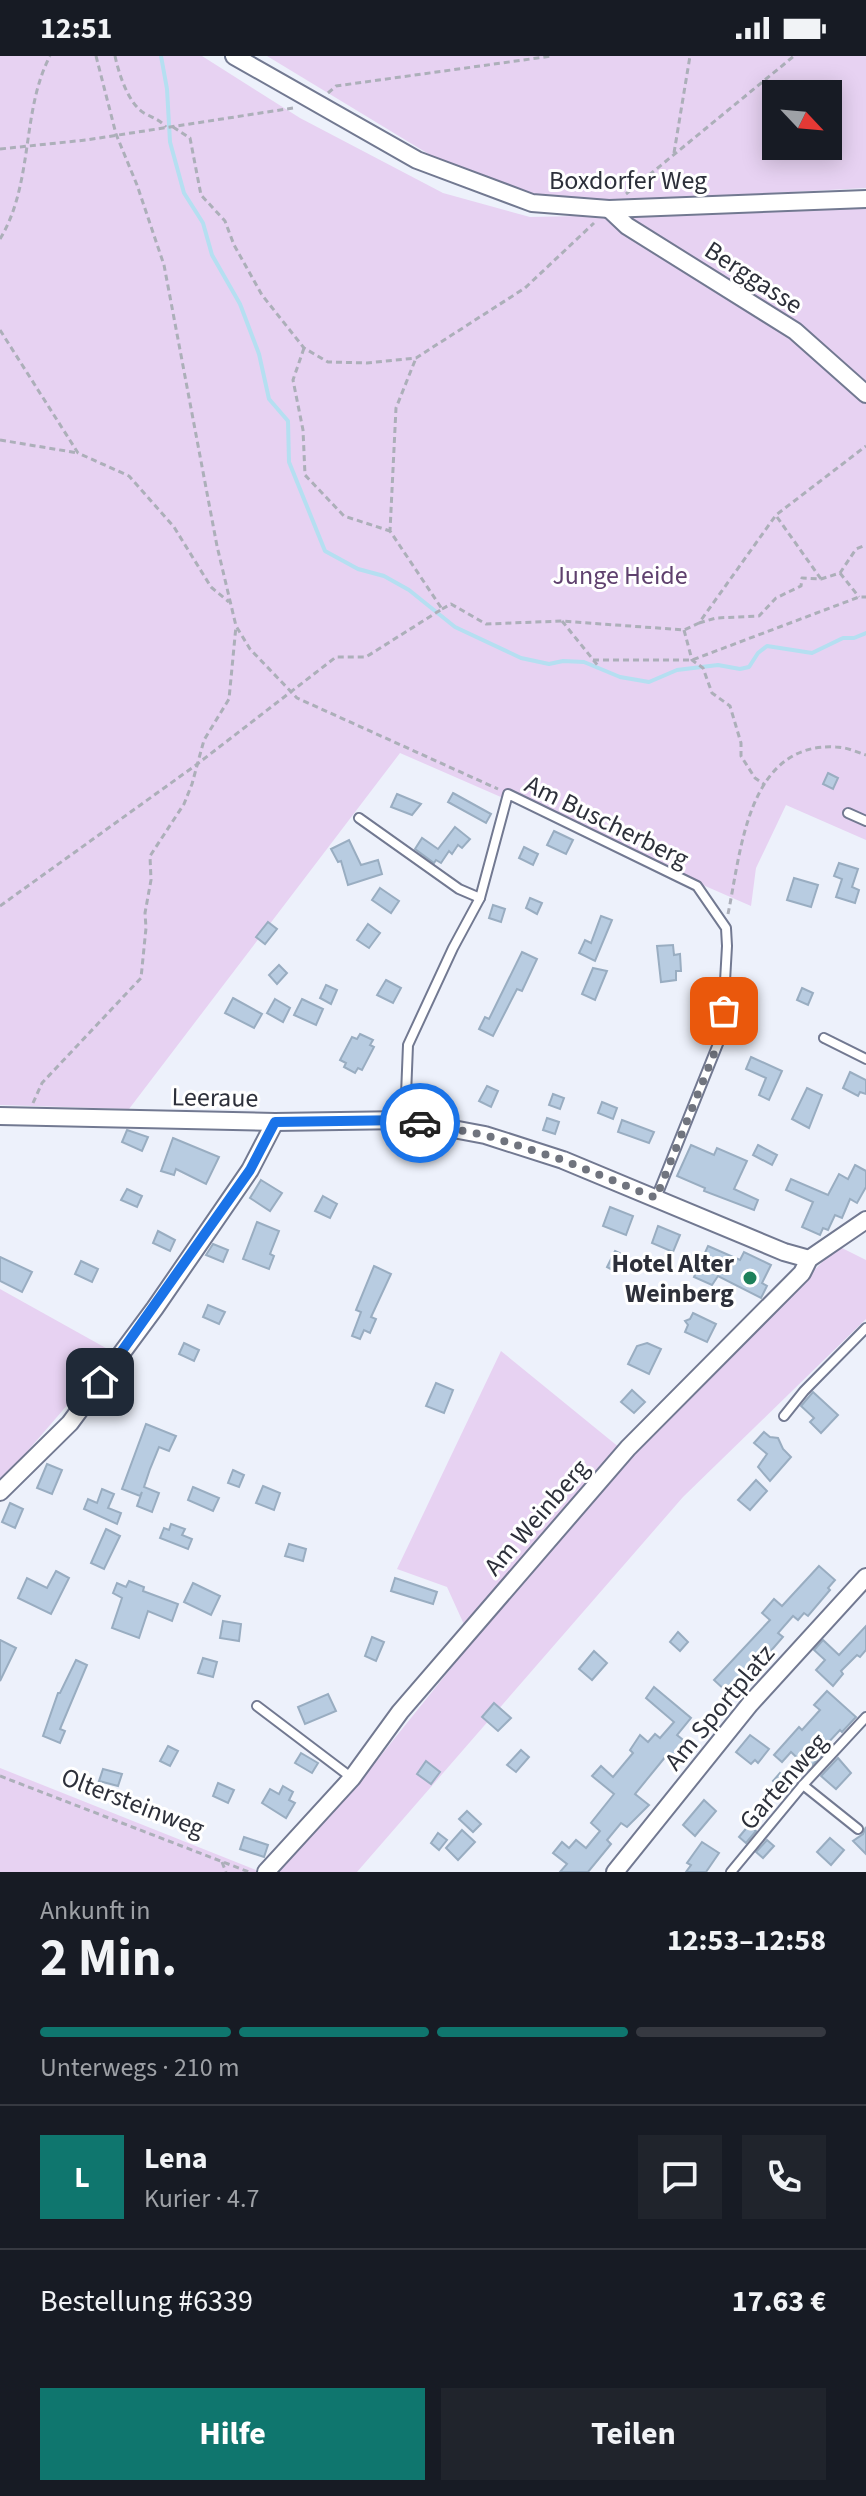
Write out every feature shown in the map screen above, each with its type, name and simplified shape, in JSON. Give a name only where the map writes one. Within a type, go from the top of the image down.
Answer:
[{"type":"street","name":"Boxdorfer Weg","points":[[234,56],[417,160],[532,203],[609,209],[866,199]]},
{"type":"street","name":"Berggasse","points":[[609,209],[627,226],[795,331],[866,394]]},
{"type":"street","name":"Leeraue","points":[[0,1116],[275,1122],[405,1120],[485,1135],[563,1160],[755,1241],[809,1259]]},
{"type":"street","points":[[0,1492],[70,1423],[155,1308],[250,1170],[275,1122]]},
{"type":"street","name":"Am Weinberg","points":[[266,1872],[352,1778],[400,1712],[628,1448],[802,1273],[809,1259],[863,1229]]},
{"type":"street","name":"Am Sportplatz","points":[[615,1872],[750,1704],[866,1577]]},
{"type":"lane","name":"Am Buscherberg","points":[[405,1120],[408,1045],[480,898],[508,794],[697,886],[726,928]]},
{"type":"lane","points":[[848,813],[866,821]]},
{"type":"lane","points":[[359,818],[459,889],[480,898]]},
{"type":"lane","points":[[656,1198],[722,1034],[726,928]]},
{"type":"lane","points":[[824,1038],[866,1059]]},
{"type":"lane","points":[[784,1416],[804,1391],[866,1328]]},
{"type":"lane","points":[[257,1706],[352,1778]]},
{"type":"lane","name":"Gartenweg","points":[[731,1872],[803,1785],[866,1717]]},
{"type":"lane","points":[[803,1785],[858,1829]]},
{"type":"path","points":[[0,239],[12,220],[29,146],[34,104],[50,56]]},
{"type":"path","points":[[22,1116],[37,1099],[42,1083],[141,978],[145,913],[151,880],[150,856],[184,804],[204,740],[229,699],[236,626],[217,546],[164,265],[116,134],[96,56]]},
{"type":"path","points":[[115,56],[120,78],[141,111],[160,120],[166,127]]},
{"type":"path","points":[[0,149],[86,140],[316,104],[336,86],[552,56]]},
{"type":"path","points":[[674,153],[690,56]]},
{"type":"path","points":[[187,125],[201,195],[225,221],[234,245],[262,295],[304,348],[328,362],[367,363],[416,358],[525,288],[609,209],[794,56]]},
{"type":"path","points":[[173,127],[190,138]]},
{"type":"path","points":[[0,330],[78,453]]},
{"type":"path","points":[[304,348],[293,380],[303,430],[305,475],[344,516],[390,531]]},
{"type":"path","points":[[416,358],[396,408],[390,531],[442,609]]},
{"type":"path","points":[[0,440],[78,453],[129,476],[174,527],[211,587],[231,603]]},
{"type":"path","points":[[699,623],[776,515],[866,446]]},
{"type":"path","points":[[776,515],[821,579]]},
{"type":"path","points":[[0,906],[196,765],[336,657],[366,657],[451,604],[486,624],[562,621],[684,630],[716,618],[759,616],[776,598],[801,586],[802,578],[821,579],[840,573],[856,549],[866,545]]},
{"type":"path","points":[[840,573],[859,597]]},
{"type":"path","points":[[593,660],[692,660],[866,597]]},
{"type":"path","points":[[562,621],[599,667]]},
{"type":"path","points":[[236,626],[250,649],[289,692],[508,794]]},
{"type":"path","points":[[684,630],[692,660],[703,668],[712,693],[730,706],[741,743],[741,756],[755,778],[765,785]]},
{"type":"path","points":[[726,928],[741,842],[753,803],[776,768],[803,751],[837,747],[866,755]]},
{"type":"path","name":"Oltersteinweg","points":[[0,1776],[249,1872]]},
{"type":"path","points":[[222,1862],[226,1872]]},
{"type":"green space","name":"Junge Heide","points":[[0,56],[202,56],[300,118],[443,193],[530,217],[866,204],[866,840],[786,805],[756,868],[751,906],[400,753],[129,1109],[0,1105]]},
{"type":"green space","points":[[267,56],[866,56],[866,188],[604,202],[539,196],[445,164]]},
{"type":"green space","points":[[838,1246],[866,1260],[866,1319],[683,1497],[357,1872],[277,1872],[358,1784],[472,1642],[447,1587],[397,1569],[501,1351],[631,1457]]},
{"type":"green space","points":[[0,1289],[113,1352],[0,1483]]},
{"type":"green space","points":[[0,1768],[261,1872],[0,1872]]},
{"type":"building","points":[[828,773],[838,778],[833,789],[823,784]]},
{"type":"building","points":[[453,793],[491,814],[486,823],[448,802]]},
{"type":"building","points":[[397,794],[421,804],[412,815],[391,807]]},
{"type":"building","points":[[455,827],[470,839],[462,848],[458,845],[452,854],[449,851],[441,863],[436,860],[434,863],[415,849],[422,838],[438,849]]},
{"type":"building","points":[[554,831],[573,840],[566,854],[547,845]]},
{"type":"building","points":[[349,840],[361,865],[378,860],[382,874],[348,885],[341,861],[338,862],[331,849]]},
{"type":"building","points":[[524,847],[538,854],[533,865],[519,858]]},
{"type":"building","points":[[839,863],[858,869],[852,887],[859,890],[855,903],[836,897],[842,879],[834,876]]},
{"type":"building","points":[[794,878],[818,885],[811,907],[787,900]]},
{"type":"building","points":[[380,888],[399,901],[391,913],[372,900]]},
{"type":"building","points":[[530,898],[542,903],[537,914],[526,908]]},
{"type":"building","points":[[493,905],[505,909],[501,922],[489,918]]},
{"type":"building","points":[[601,916],[612,920],[595,961],[579,953],[585,940],[591,943]]},
{"type":"building","points":[[268,922],[277,929],[265,944],[256,937]]},
{"type":"building","points":[[368,924],[380,933],[369,948],[357,940]]},
{"type":"building","points":[[673,945],[674,955],[680,954],[681,971],[676,971],[676,980],[661,982],[657,946]]},
{"type":"building","points":[[522,952],[537,959],[522,991],[517,989],[493,1036],[479,1029],[485,1017],[489,1019]]},
{"type":"building","points":[[279,965],[287,973],[277,984],[269,975]]},
{"type":"building","points":[[593,968],[607,971],[595,1000],[582,994]]},
{"type":"building","points":[[386,980],[401,988],[393,1003],[377,995]]},
{"type":"building","points":[[326,985],[337,990],[331,1004],[320,998]]},
{"type":"building","points":[[802,988],[813,993],[808,1005],[797,1000]]},
{"type":"building","points":[[233,998],[262,1014],[254,1028],[225,1013]]},
{"type":"building","points":[[275,999],[290,1008],[283,1022],[267,1013]]},
{"type":"building","points":[[302,999],[323,1009],[316,1025],[294,1015]]},
{"type":"building","points":[[360,1034],[373,1040],[370,1045],[374,1047],[362,1070],[358,1068],[355,1073],[344,1067],[346,1063],[340,1060],[352,1037],[357,1039]]},
{"type":"building","points":[[751,1057],[782,1071],[769,1100],[759,1095],[766,1078],[746,1069]]},
{"type":"building","points":[[850,1072],[866,1080],[866,1094],[860,1092],[858,1096],[843,1088]]},
{"type":"building","points":[[487,1086],[498,1091],[491,1107],[479,1101]]},
{"type":"building","points":[[807,1088],[822,1095],[809,1128],[792,1119]]},
{"type":"building","points":[[553,1094],[564,1098],[560,1109],[549,1105]]},
{"type":"building","points":[[602,1102],[617,1108],[613,1119],[598,1113]]},
{"type":"building","points":[[547,1118],[559,1122],[555,1134],[543,1130]]},
{"type":"building","points":[[622,1120],[654,1132],[649,1143],[618,1132]]},
{"type":"building","points":[[127,1130],[148,1137],[142,1151],[122,1142]]},
{"type":"building","points":[[173,1138],[219,1157],[206,1184],[176,1169],[174,1175],[161,1171]]},
{"type":"building","points":[[691,1145],[714,1155],[717,1148],[747,1161],[734,1189],[758,1200],[754,1210],[704,1191],[705,1188],[677,1176]]},
{"type":"building","points":[[758,1145],[777,1155],[772,1165],[753,1155]]},
{"type":"building","points":[[855,1165],[866,1171],[866,1187],[857,1203],[850,1199],[842,1218],[835,1215],[828,1230],[823,1228],[820,1235],[802,1227],[813,1202],[786,1190],[791,1179],[828,1195],[839,1174],[848,1179]]},
{"type":"building","points":[[261,1180],[282,1193],[270,1211],[250,1198]]},
{"type":"building","points":[[127,1189],[142,1196],[137,1207],[121,1200]]},
{"type":"building","points":[[323,1196],[337,1204],[330,1218],[315,1211]]},
{"type":"building","points":[[610,1207],[633,1216],[626,1235],[603,1226]]},
{"type":"building","points":[[257,1222],[279,1231],[270,1254],[274,1256],[269,1269],[243,1259]]},
{"type":"building","points":[[658,1226],[680,1235],[673,1252],[652,1243]]},
{"type":"building","points":[[158,1231],[175,1240],[170,1251],[153,1243]]},
{"type":"building","points":[[213,1244],[228,1250],[223,1262],[206,1255]]},
{"type":"building","points":[[708,1246],[740,1260],[744,1252],[771,1265],[762,1283],[767,1286],[761,1298],[718,1276],[712,1285],[694,1277]]},
{"type":"building","points":[[615,1251],[626,1256],[618,1273],[607,1267]]},
{"type":"building","points":[[0,1257],[32,1272],[22,1292],[0,1281]]},
{"type":"building","points":[[81,1261],[98,1269],[92,1282],[75,1274]]},
{"type":"building","points":[[374,1266],[391,1274],[371,1317],[376,1319],[370,1333],[364,1330],[360,1339],[352,1336],[361,1312],[356,1310]]},
{"type":"building","points":[[208,1305],[225,1312],[219,1324],[203,1317]]},
{"type":"building","points":[[693,1313],[716,1324],[707,1342],[685,1332],[688,1325],[685,1321]]},
{"type":"building","points":[[184,1343],[199,1350],[194,1361],[179,1354]]},
{"type":"building","points":[[647,1343],[661,1349],[649,1374],[628,1364],[637,1346]]},
{"type":"building","points":[[436,1383],[453,1390],[444,1413],[426,1406]]},
{"type":"building","points":[[632,1390],[645,1402],[634,1413],[621,1402]]},
{"type":"building","points":[[813,1392],[838,1415],[821,1433],[810,1422],[814,1418],[801,1406]]},
{"type":"building","points":[[146,1424],[176,1436],[169,1451],[159,1447],[144,1487],[159,1493],[152,1512],[137,1506],[142,1492],[140,1496],[122,1489]]},
{"type":"building","points":[[764,1432],[778,1438],[791,1457],[770,1481],[758,1467],[767,1454],[754,1443]]},
{"type":"building","points":[[47,1464],[62,1470],[52,1494],[37,1488]]},
{"type":"building","points":[[233,1470],[244,1475],[239,1487],[228,1483]]},
{"type":"building","points":[[756,1480],[767,1491],[750,1510],[738,1500]]},
{"type":"building","points":[[263,1486],[280,1493],[274,1510],[256,1503]]},
{"type":"building","points":[[193,1487],[219,1498],[213,1511],[188,1500]]},
{"type":"building","points":[[102,1489],[114,1494],[108,1508],[121,1513],[117,1524],[84,1509],[88,1499],[97,1503]]},
{"type":"building","points":[[10,1503],[23,1509],[15,1528],[2,1522]]},
{"type":"building","points":[[171,1524],[185,1529],[182,1535],[192,1539],[188,1549],[160,1538],[164,1528],[169,1530]]},
{"type":"building","points":[[106,1529],[120,1536],[104,1569],[91,1563]]},
{"type":"building","points":[[289,1544],[306,1549],[303,1561],[285,1556]]},
{"type":"building","points":[[819,1566],[835,1580],[828,1588],[830,1590],[808,1616],[804,1613],[798,1620],[793,1616],[778,1633],[783,1637],[769,1653],[764,1649],[727,1692],[714,1680],[770,1620],[762,1613],[774,1599],[782,1606]]},
{"type":"building","points":[[56,1571],[69,1578],[51,1614],[18,1598],[27,1578],[47,1588]]},
{"type":"building","points":[[395,1578],[437,1592],[433,1604],[391,1591]]},
{"type":"building","points":[[129,1581],[144,1587],[143,1591],[178,1604],[172,1621],[148,1611],[139,1638],[112,1628],[122,1598],[113,1593],[117,1583],[126,1587]]},
{"type":"building","points":[[193,1583],[220,1596],[211,1615],[184,1602]]},
{"type":"building","points":[[223,1621],[241,1624],[239,1641],[220,1638]]},
{"type":"building","points":[[866,1626],[866,1650],[841,1671],[843,1674],[833,1686],[816,1670],[825,1660],[814,1650],[823,1640],[839,1655]]},
{"type":"building","points":[[678,1632],[688,1642],[680,1651],[670,1642]]},
{"type":"building","points":[[372,1637],[384,1642],[376,1661],[365,1656]]},
{"type":"building","points":[[0,1640],[16,1648],[0,1681]]},
{"type":"building","points":[[594,1651],[607,1663],[592,1680],[579,1669]]},
{"type":"building","points":[[203,1658],[217,1662],[213,1677],[198,1673]]},
{"type":"building","points":[[76,1660],[87,1665],[60,1729],[65,1731],[60,1743],[43,1736],[58,1693]]},
{"type":"building","points":[[654,1687],[691,1718],[677,1735],[687,1743],[684,1745],[688,1748],[675,1763],[666,1756],[635,1794],[649,1805],[627,1827],[621,1823],[607,1840],[611,1844],[588,1872],[560,1872],[567,1864],[553,1853],[562,1842],[569,1848],[576,1840],[586,1848],[600,1831],[591,1823],[614,1794],[592,1776],[601,1766],[613,1777],[633,1753],[630,1750],[640,1735],[648,1742],[655,1734],[660,1738],[674,1722],[646,1698]]},
{"type":"building","points":[[827,1691],[856,1717],[825,1746],[828,1748],[809,1769],[791,1752],[782,1762],[774,1755],[799,1727],[802,1730],[820,1710],[814,1705]]},
{"type":"building","points":[[328,1694],[336,1711],[305,1724],[298,1707]]},
{"type":"building","points":[[494,1703],[511,1718],[498,1731],[482,1717]]},
{"type":"building","points":[[750,1735],[769,1749],[758,1763],[755,1760],[751,1764],[736,1752]]},
{"type":"building","points":[[168,1746],[178,1751],[170,1766],[160,1761]]},
{"type":"building","points":[[521,1750],[529,1757],[516,1772],[507,1765]]},
{"type":"building","points":[[301,1753],[318,1763],[312,1773],[295,1763]]},
{"type":"building","points":[[838,1758],[851,1773],[836,1789],[821,1776]]},
{"type":"building","points":[[426,1761],[440,1772],[431,1784],[417,1774]]},
{"type":"building","points":[[103,1769],[122,1774],[118,1786],[99,1781]]},
{"type":"building","points":[[780,1773],[788,1780],[781,1788],[773,1781]]},
{"type":"building","points":[[218,1783],[234,1790],[228,1803],[213,1796]]},
{"type":"building","points":[[283,1786],[293,1792],[289,1800],[295,1803],[286,1818],[262,1803],[270,1789],[279,1794]]},
{"type":"building","points":[[704,1800],[716,1811],[695,1836],[683,1825]]},
{"type":"building","points":[[467,1811],[481,1824],[473,1832],[459,1819]]},
{"type":"building","points":[[749,1825],[756,1831],[746,1843],[739,1837]]},
{"type":"building","points":[[866,1827],[866,1854],[853,1841],[863,1834]]},
{"type":"building","points":[[462,1830],[475,1842],[458,1860],[446,1848]]},
{"type":"building","points":[[438,1833],[447,1840],[439,1850],[431,1843]]},
{"type":"building","points":[[244,1837],[268,1845],[264,1857],[240,1849]]},
{"type":"building","points":[[830,1838],[844,1850],[831,1865],[817,1852]]},
{"type":"building","points":[[767,1840],[774,1846],[763,1858],[756,1852]]},
{"type":"building","points":[[702,1842],[719,1853],[706,1872],[686,1872],[691,1865],[687,1863]]},
{"type":"waterway","points":[[161,56],[167,89],[170,142],[184,193],[203,223],[212,255],[240,304],[259,354],[269,399],[288,421],[289,462],[325,551],[358,569],[384,576],[409,590],[455,627],[521,658],[549,664],[584,662],[620,677],[649,682],[677,670],[718,665],[740,669],[749,667],[767,646],[812,653],[843,638],[866,633]]},
{"type":"way so far","points":[[420,1123],[485,1135],[563,1160],[656,1198],[722,1034],[724,1011]]},
{"type":"place","name":"Hotel Alter Weinberg","points":[[750,1278]]},
{"type":"route","points":[[100,1382],[250,1170],[275,1122],[405,1120],[420,1123]]}]
